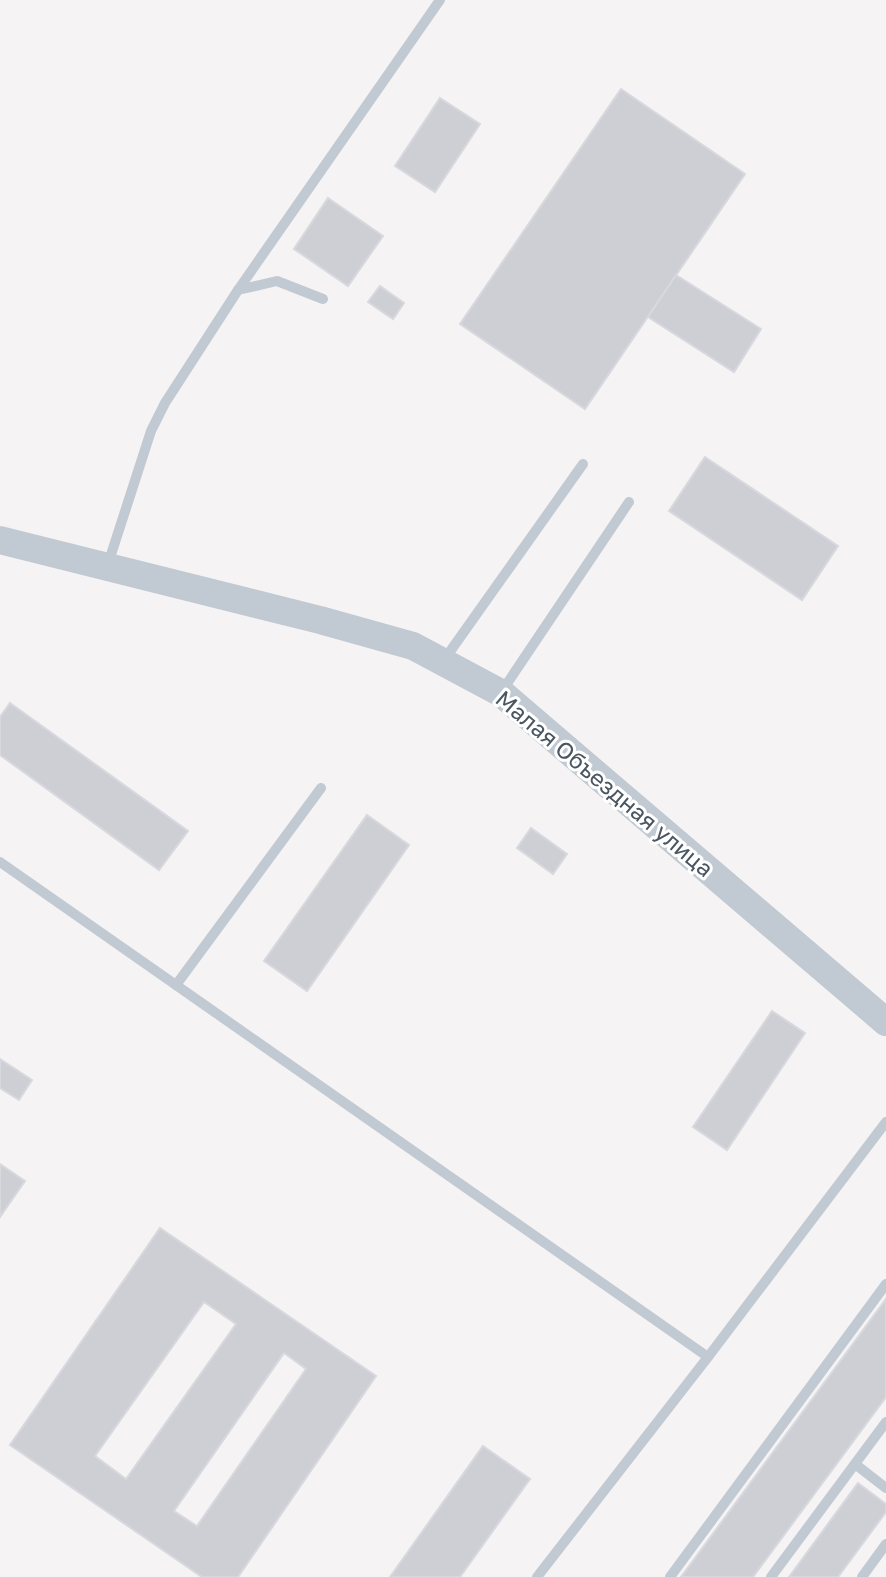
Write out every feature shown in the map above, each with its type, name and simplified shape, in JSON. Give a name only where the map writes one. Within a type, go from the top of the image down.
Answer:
[{"type":"street","name":"Малая Объездная улица","points":[[0,540],[413,646],[501,693],[886,1022]]},
{"type":"lane","points":[[107,567],[151,431],[165,404],[238,290],[440,0]]},
{"type":"lane","points":[[238,290],[277,281],[323,299]]},
{"type":"lane","points":[[442,662],[583,464]]},
{"type":"lane","points":[[501,693],[629,502]]},
{"type":"lane","points":[[176,985],[321,788]]},
{"type":"lane","points":[[0,862],[708,1357]]},
{"type":"lane","points":[[537,1577],[886,1122]]},
{"type":"lane","points":[[670,1577],[886,1284]]},
{"type":"lane","points":[[771,1577],[886,1422]]},
{"type":"lane","points":[[855,1464],[886,1488]]},
{"type":"lane","points":[[862,1577],[886,1544]]},
{"type":"building","points":[[621,89],[745,174],[585,409],[460,324]]},
{"type":"building","points":[[440,98],[480,124],[435,192],[395,166]]},
{"type":"building","points":[[328,198],[383,236],[348,286],[294,249]]},
{"type":"building","points":[[676,275],[761,329],[734,372],[648,317]]},
{"type":"building","points":[[380,286],[404,303],[393,319],[368,302]]},
{"type":"building","points":[[705,457],[838,546],[802,600],[669,511]]},
{"type":"building","points":[[10,703],[188,831],[159,870],[0,755],[0,717]]},
{"type":"building","points":[[367,815],[409,845],[307,991],[264,961]]},
{"type":"building","points":[[531,828],[567,854],[553,874],[517,848]]},
{"type":"building","points":[[772,1011],[805,1033],[727,1150],[693,1127]]},
{"type":"building","points":[[0,1059],[32,1080],[19,1100],[0,1088]]},
{"type":"building","points":[[0,1164],[25,1181],[0,1217]]},
{"type":"building","points":[[160,1228],[376,1376],[238,1577],[202,1577],[10,1445]],"holes":[[[204,1302],[236,1324],[126,1479],[95,1456]],[[284,1353],[306,1369],[197,1526],[174,1511]]]},
{"type":"building","points":[[886,1299],[886,1397],[753,1577],[681,1577]]},
{"type":"building","points":[[483,1446],[530,1479],[460,1577],[390,1577]]},
{"type":"building","points":[[858,1483],[886,1504],[886,1512],[838,1577],[789,1577]]}]
